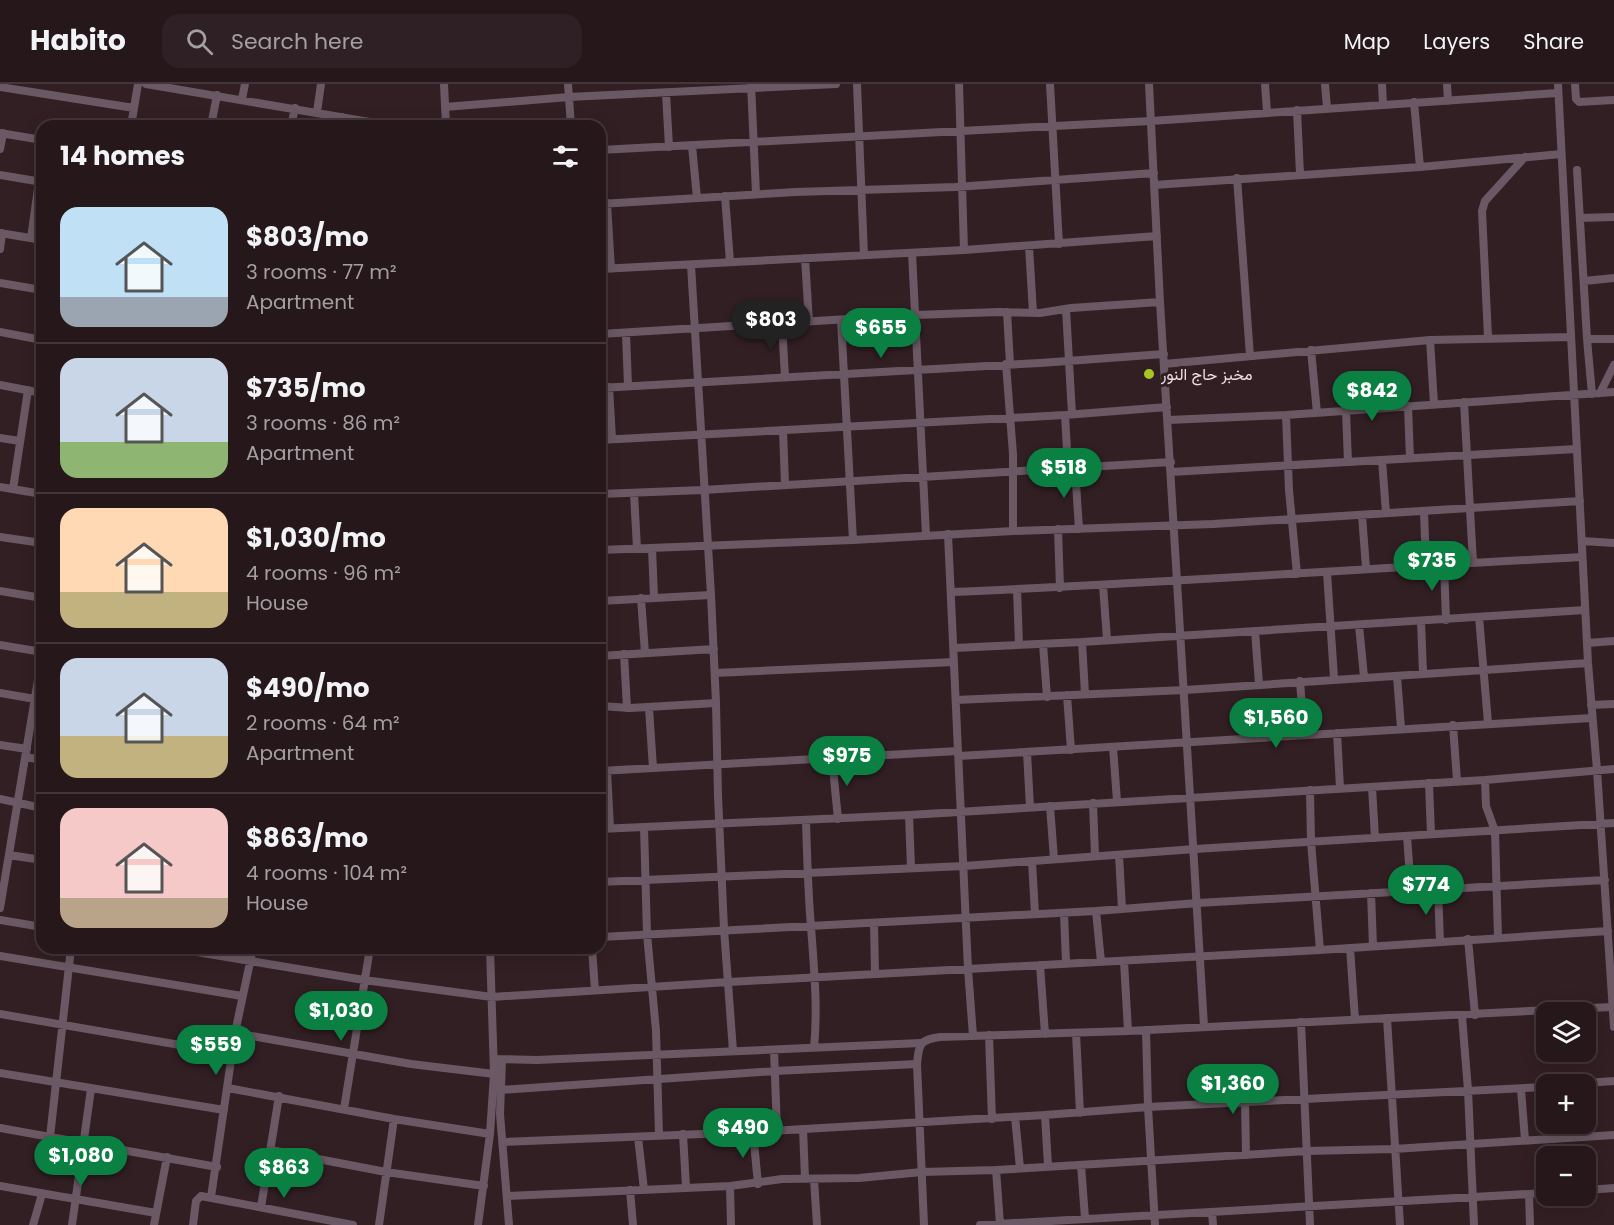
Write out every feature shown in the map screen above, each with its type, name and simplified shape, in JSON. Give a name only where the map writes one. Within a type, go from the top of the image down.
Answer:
[{"type":"street","points":[[132,120],[138,84]]},
{"type":"street","points":[[146,84],[359,120]]},
{"type":"street","points":[[242,99],[245,84]]},
{"type":"street","points":[[317,112],[321,84]]},
{"type":"street","points":[[444,84],[446,120]]},
{"type":"street","points":[[568,84],[571,120]]},
{"type":"street","points":[[625,84],[626,94]]},
{"type":"street","points":[[445,107],[569,97],[666,93],[694,88],[836,84]]},
{"type":"street","points":[[857,84],[864,255]]},
{"type":"street","points":[[959,84],[964,250]]},
{"type":"street","points":[[1050,84],[1059,244]]},
{"type":"street","points":[[1149,84],[1204,1026]]},
{"type":"street","points":[[1265,84],[1267,112]]},
{"type":"street","points":[[1325,84],[1327,108]]},
{"type":"street","points":[[1382,84],[1383,105]]},
{"type":"street","points":[[1447,84],[1448,101]]},
{"type":"street","points":[[1575,84],[1576,99],[1579,102],[1614,100]]},
{"type":"street","points":[[0,87],[12,86],[134,108]]},
{"type":"street","points":[[751,86],[756,194]]},
{"type":"street","points":[[606,150],[1151,121],[1448,101],[1558,88],[1588,663],[1612,963],[1614,1027]]},
{"type":"street","points":[[666,93],[669,147]]},
{"type":"street","points":[[212,120],[217,95]]},
{"type":"street","points":[[1414,102],[1420,167]]},
{"type":"street","points":[[292,120],[295,108]]},
{"type":"street","points":[[1297,110],[1300,174]]},
{"type":"street","points":[[0,149],[1,133],[36,139]]},
{"type":"street","points":[[692,146],[697,198]]},
{"type":"street","points":[[1154,184],[1420,167],[1561,154]]},
{"type":"street","points":[[1488,337],[1482,211],[1485,201],[1525,158]]},
{"type":"street","points":[[1577,170],[1587,339],[1596,394]]},
{"type":"street","points":[[606,204],[756,194],[963,186],[1154,173]]},
{"type":"street","points":[[0,175],[36,181]]},
{"type":"street","points":[[1237,178],[1250,356]]},
{"type":"street","points":[[725,196],[730,262]]},
{"type":"street","points":[[31,238],[36,210]]},
{"type":"street","points":[[1580,218],[1614,217]]},
{"type":"street","points":[[606,223],[611,269]]},
{"type":"street","points":[[0,249],[1,233],[36,239]]},
{"type":"street","points":[[606,269],[964,250],[1157,236]]},
{"type":"street","points":[[1029,246],[1034,313]]},
{"type":"street","points":[[912,253],[926,535]]},
{"type":"street","points":[[805,258],[809,322]]},
{"type":"street","points":[[691,265],[714,650],[724,929],[733,1051]]},
{"type":"street","points":[[1584,281],[1614,278]]},
{"type":"street","points":[[0,283],[36,289]]},
{"type":"street","points":[[606,334],[915,315],[1034,313],[1160,302]]},
{"type":"street","points":[[1066,309],[1069,361],[1068,415],[1079,529]]},
{"type":"street","points":[[1007,312],[1013,531]]},
{"type":"street","points":[[841,320],[853,540]]},
{"type":"street","points":[[782,324],[785,377]]},
{"type":"street","points":[[0,332],[36,339]]},
{"type":"street","points":[[626,333],[628,386]]},
{"type":"street","points":[[1164,364],[1430,340],[1571,337]]},
{"type":"street","points":[[1587,339],[1614,339]]},
{"type":"street","points":[[1430,340],[1434,404]]},
{"type":"street","points":[[1311,350],[1317,413]]},
{"type":"street","points":[[606,387],[1164,354]]},
{"type":"street","points":[[1596,394],[1614,365]]},
{"type":"street","points":[[0,385],[36,392]]},
{"type":"street","points":[[13,489],[28,390]]},
{"type":"street","points":[[1168,420],[1286,415],[1614,392]]},
{"type":"street","points":[[606,400],[612,439]]},
{"type":"street","points":[[1464,402],[1473,562]]},
{"type":"street","points":[[1408,406],[1410,458]]},
{"type":"street","points":[[606,440],[846,428],[1167,407]]},
{"type":"street","points":[[1346,411],[1348,462]]},
{"type":"street","points":[[1286,415],[1287,465],[1297,574]]},
{"type":"street","points":[[783,430],[785,485]]},
{"type":"street","points":[[0,438],[20,441]]},
{"type":"street","points":[[1171,472],[1576,449]]},
{"type":"street","points":[[1382,460],[1386,513]]},
{"type":"street","points":[[606,494],[924,478],[1171,462]]},
{"type":"street","points":[[0,487],[36,493]]},
{"type":"street","points":[[634,494],[637,549]]},
{"type":"street","points":[[606,550],[1293,520],[1580,501]]},
{"type":"street","points":[[1424,512],[1426,565]]},
{"type":"street","points":[[1362,515],[1366,568]]},
{"type":"street","points":[[1058,529],[1060,588]]},
{"type":"street","points":[[948,534],[965,918],[974,1036]]},
{"type":"street","points":[[0,537],[36,542]]},
{"type":"street","points":[[1582,542],[1614,543]]},
{"type":"street","points":[[652,549],[654,597]]},
{"type":"street","points":[[951,592],[1178,582],[1366,568],[1582,557]]},
{"type":"street","points":[[1444,564],[1446,620]]},
{"type":"street","points":[[1327,572],[1334,678]]},
{"type":"street","points":[[1103,586],[1107,639]]},
{"type":"street","points":[[1017,589],[1020,645]]},
{"type":"street","points":[[0,591],[36,597]]},
{"type":"street","points":[[606,601],[711,595]]},
{"type":"street","points":[[641,598],[645,653]]},
{"type":"street","points":[[954,648],[1585,610]]},
{"type":"street","points":[[1479,617],[1488,723]]},
{"type":"street","points":[[1421,621],[1423,673]]},
{"type":"street","points":[[1359,625],[1364,676]]},
{"type":"street","points":[[1255,631],[1258,684]]},
{"type":"street","points":[[1587,643],[1614,641]]},
{"type":"street","points":[[1082,642],[1085,694]]},
{"type":"street","points":[[1043,644],[1047,696]]},
{"type":"street","points":[[0,645],[36,655]]},
{"type":"street","points":[[606,656],[714,650]]},
{"type":"street","points":[[624,654],[627,708]]},
{"type":"street","points":[[715,673],[954,662]]},
{"type":"street","points":[[956,700],[1185,690],[1334,678],[1588,663]]},
{"type":"street","points":[[1397,676],[1401,728]]},
{"type":"street","points":[[1300,681],[1304,735]]},
{"type":"street","points":[[0,693],[35,699]]},
{"type":"street","points":[[36,693],[36,703]]},
{"type":"street","points":[[1067,695],[1071,750]]},
{"type":"street","points":[[606,706],[649,708],[716,703]]},
{"type":"street","points":[[1592,705],[1614,704]]},
{"type":"street","points":[[649,708],[653,768]]},
{"type":"street","points":[[0,908],[27,753],[36,718]]},
{"type":"street","points":[[606,771],[832,758],[1071,750],[1592,718]]},
{"type":"street","points":[[1454,725],[1457,781]]},
{"type":"street","points":[[1337,733],[1340,788]]},
{"type":"street","points":[[0,744],[36,757]]},
{"type":"street","points":[[1113,747],[1117,801]]},
{"type":"street","points":[[1027,752],[1030,807]]},
{"type":"street","points":[[832,758],[838,819]]},
{"type":"street","points":[[606,828],[909,815],[1485,780],[1614,769]]},
{"type":"street","points":[[1485,780],[1486,806],[1495,831],[1498,938]]},
{"type":"street","points":[[1429,783],[1431,834]]},
{"type":"street","points":[[1372,787],[1375,838]]},
{"type":"street","points":[[1310,790],[1314,897],[1320,950]]},
{"type":"street","points":[[606,795],[610,828]]},
{"type":"street","points":[[0,799],[36,807]]},
{"type":"street","points":[[1093,803],[1095,856]]},
{"type":"street","points":[[1050,806],[1054,859]]},
{"type":"street","points":[[909,815],[911,867]]},
{"type":"street","points":[[806,820],[816,978],[814,1048]]},
{"type":"street","points":[[606,882],[808,871],[964,866],[1614,823]]},
{"type":"street","points":[[644,827],[647,934],[655,1021],[659,1135]]},
{"type":"street","points":[[1407,836],[1410,891]]},
{"type":"street","points":[[0,847],[9,852],[36,859]]},
{"type":"street","points":[[1119,855],[1122,909]]},
{"type":"street","points":[[1032,861],[1035,914]]},
{"type":"street","points":[[606,937],[1064,913],[1198,903],[1605,880]]},
{"type":"street","points":[[1438,890],[1440,940]]},
{"type":"street","points":[[1371,893],[1373,946]]},
{"type":"street","points":[[1096,911],[1101,962]]},
{"type":"street","points":[[1064,913],[1066,963]]},
{"type":"street","points":[[0,920],[36,926]]},
{"type":"street","points":[[874,923],[875,974]]},
{"type":"street","points":[[209,954],[364,980],[492,997],[1320,950],[1440,940],[1608,931]]},
{"type":"street","points":[[1468,939],[1475,1015]]},
{"type":"street","points":[[1350,948],[1355,1019]]},
{"type":"street","points":[[50,1137],[70,954]]},
{"type":"street","points":[[211,1197],[235,1034],[252,954]]},
{"type":"street","points":[[344,1109],[369,954]]},
{"type":"street","points":[[490,954],[509,1225]]},
{"type":"street","points":[[592,954],[595,990]]},
{"type":"street","points":[[0,956],[242,996]]},
{"type":"street","points":[[1124,961],[1128,1031]]},
{"type":"street","points":[[1040,965],[1045,1034]]},
{"type":"street","points":[[498,1060],[656,1056],[921,1042],[940,1037],[1462,1016],[1612,1006]]},
{"type":"street","points":[[0,1014],[232,1054]]},
{"type":"street","points":[[1462,1016],[1474,1225]]},
{"type":"street","points":[[1387,1018],[1400,1225]]},
{"type":"street","points":[[1301,1022],[1311,1225]]},
{"type":"street","points":[[1146,1030],[1155,1225]]},
{"type":"street","points":[[1076,1033],[1080,1113]]},
{"type":"street","points":[[235,1034],[411,1064],[494,1074]]},
{"type":"street","points":[[989,1035],[992,1119]]},
{"type":"street","points":[[921,1042],[917,1064],[924,1225]]},
{"type":"street","points":[[774,1050],[777,1130]]},
{"type":"street","points":[[478,1225],[490,1134],[494,1074],[498,1060]]},
{"type":"street","points":[[500,1090],[775,1071],[917,1064]]},
{"type":"street","points":[[0,1073],[224,1110]]},
{"type":"street","points":[[1596,1082],[1614,1081]]},
{"type":"street","points":[[228,1088],[394,1119],[490,1134]]},
{"type":"street","points":[[503,1142],[753,1132],[992,1119],[1148,1107],[1536,1088]]},
{"type":"street","points":[[72,1225],[91,1089]]},
{"type":"street","points":[[1521,1089],[1525,1140]]},
{"type":"street","points":[[261,1207],[279,1096]]},
{"type":"street","points":[[1245,1102],[1246,1155]]},
{"type":"street","points":[[1045,1115],[1048,1166]]},
{"type":"street","points":[[1015,1117],[1020,1168]]},
{"type":"street","points":[[379,1225],[394,1119]]},
{"type":"street","points":[[0,1128],[217,1167]]},
{"type":"street","points":[[803,1129],[805,1178]]},
{"type":"street","points":[[753,1132],[758,1184]]},
{"type":"street","points":[[683,1134],[686,1187]]},
{"type":"street","points":[[507,1196],[730,1186],[782,1179],[859,1178],[922,1172],[996,1170],[1307,1151],[1394,1149],[1614,1135]]},
{"type":"street","points":[[638,1137],[644,1190]]},
{"type":"street","points":[[271,1150],[386,1172],[484,1186]]},
{"type":"street","points":[[154,1225],[166,1157]]},
{"type":"street","points":[[1081,1165],[1085,1218]]},
{"type":"street","points":[[996,1170],[1000,1224]]},
{"type":"street","points":[[814,1179],[817,1225]]},
{"type":"street","points":[[0,1186],[156,1213]]},
{"type":"street","points":[[730,1186],[731,1225]]},
{"type":"street","points":[[1596,1190],[1614,1188]]},
{"type":"street","points":[[630,1190],[633,1225]]},
{"type":"street","points":[[33,1225],[42,1194]]},
{"type":"street","points":[[1529,1194],[1530,1225]]},
{"type":"street","points":[[981,1225],[1057,1223],[1085,1218],[1536,1194]]},
{"type":"street","points":[[193,1225],[198,1198],[201,1196],[338,1224],[353,1225]]},
{"type":"street","points":[[1212,1212],[1213,1225]]},
{"type":"place","name":"مخبز حاج النور","points":[[1149,374]]}]
